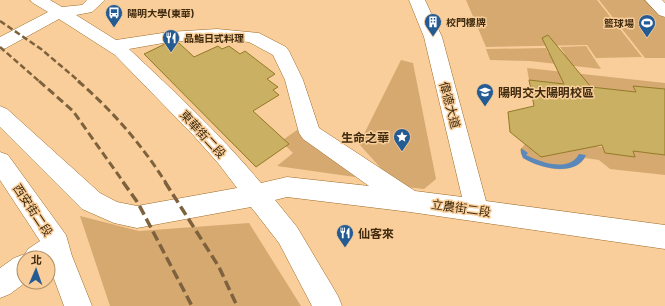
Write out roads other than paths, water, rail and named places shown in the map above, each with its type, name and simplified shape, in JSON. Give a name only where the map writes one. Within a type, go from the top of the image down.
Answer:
[{"type":"street","name":"東華街二段","points":[[38,0],[63,6],[121,51],[201,130],[288,235],[328,306]]},
{"type":"street","points":[[0,44],[63,6],[86,9],[97,0]]},
{"type":"street","name":"偉德大道","points":[[417,0],[433,38],[477,211]]},
{"type":"street","points":[[653,0],[665,12]]},
{"type":"street","points":[[114,46],[170,37],[217,34],[253,37],[280,51],[294,80],[310,132],[410,201]]},
{"type":"street","name":"立農街二段","points":[[0,114],[71,184],[91,201],[114,212],[137,217],[257,196],[287,187],[410,201],[665,237]]},
{"type":"street","name":"西安街二段","points":[[0,161],[46,250]]},
{"type":"street","name":"西安街二段","points":[[56,254],[60,256],[78,306]]},
{"type":"street","points":[[0,284],[16,273]]},
{"type":"water","points":[[521,148],[528,153],[526,155],[546,163],[562,165],[574,160],[579,154],[586,155],[581,162],[574,167],[566,169],[547,168],[523,158]]},
{"type":"railway","points":[[0,21],[41,49],[80,82]]},
{"type":"railway","points":[[0,47],[40,82]]},
{"type":"railway","points":[[39,81],[73,111],[124,183]]},
{"type":"railway","points":[[78,81],[91,92],[126,129],[147,155],[166,183]]},
{"type":"railway","points":[[123,182],[138,203],[192,306]]},
{"type":"railway","points":[[165,182],[219,267],[237,306]]},
{"type":"place","name":"陽明大學(東華)","points":[[114,28]]},
{"type":"place","name":"校門樓牌","points":[[433,37]]},
{"type":"place","name":"籃球場","points":[[647,38]]},
{"type":"place","name":"品鮨日式料理","points":[[171,53]]},
{"type":"place","name":"陽明交大陽明校區","points":[[485,107]]},
{"type":"place","name":"生命之華","points":[[402,152]]},
{"type":"place","name":"仙客來","points":[[345,248]]}]
